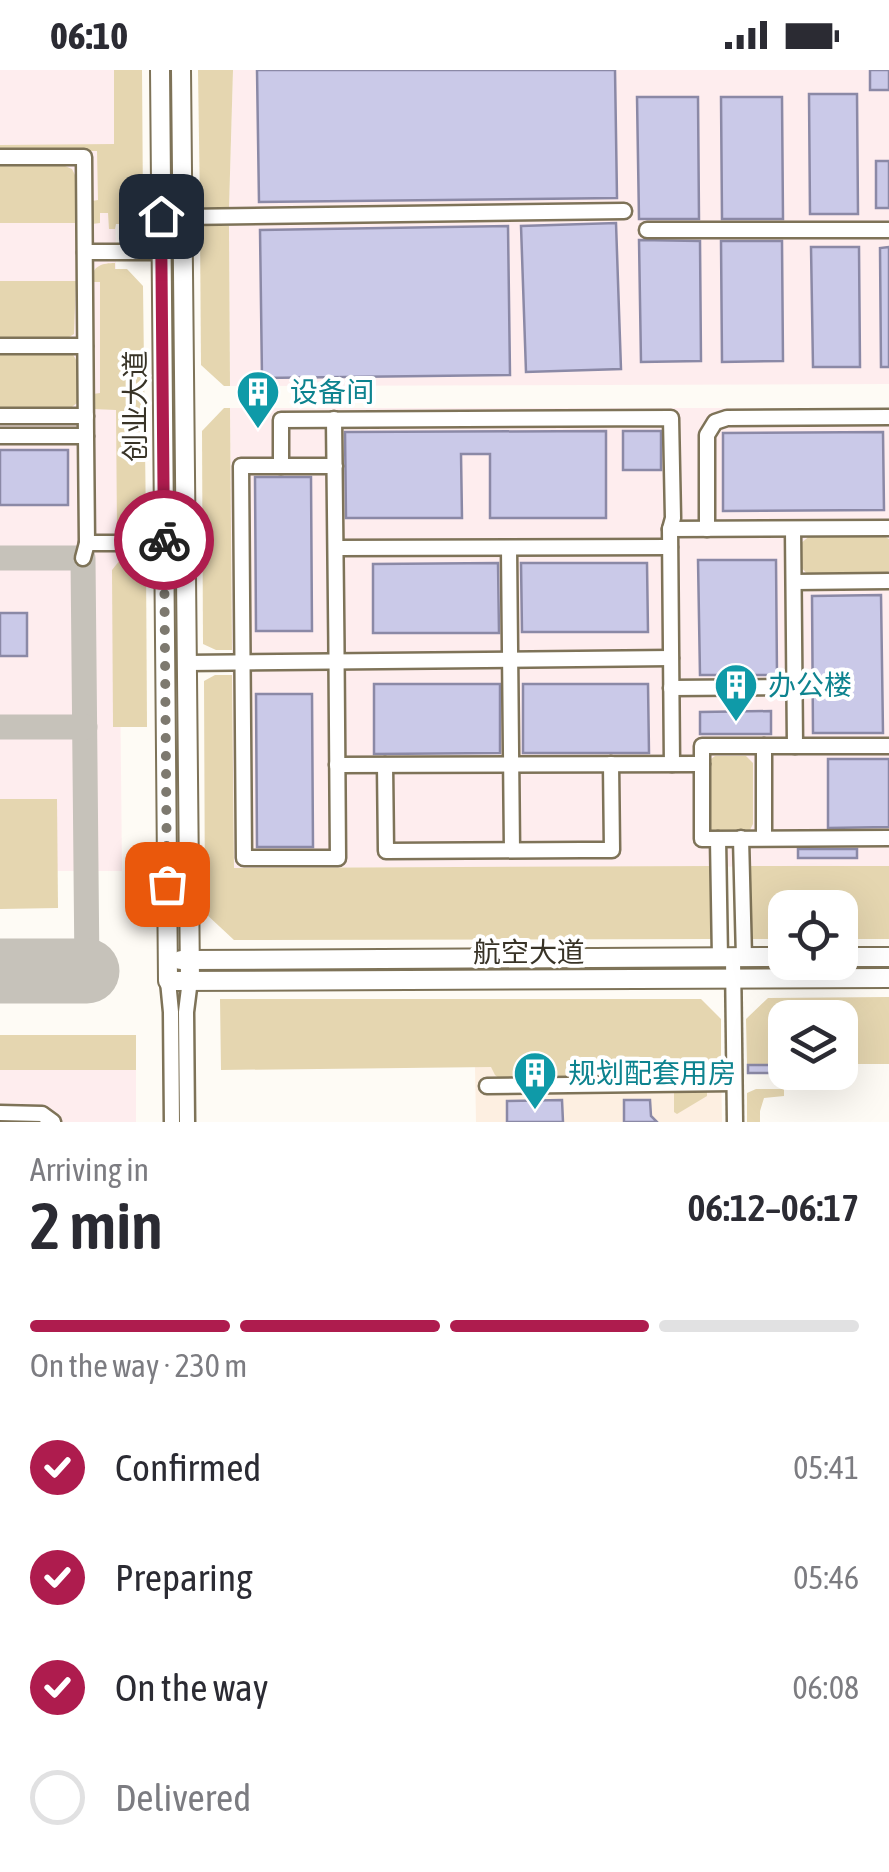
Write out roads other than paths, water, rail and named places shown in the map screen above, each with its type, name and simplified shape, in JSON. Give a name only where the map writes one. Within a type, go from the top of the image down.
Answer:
[{"type":"main road","name":"创业大道","points":[[160,70],[168,981]]},
{"type":"main road","name":"创业大道","points":[[182,70],[190,980]]},
{"type":"main road","points":[[858,957],[889,957]]},
{"type":"main road","name":"航空大道","points":[[167,960],[768,958]]},
{"type":"main road","name":"航空大道","points":[[168,981],[889,978]]},
{"type":"street","points":[[0,157],[84,157],[85,550],[164,544]]},
{"type":"street","points":[[183,217],[624,211]]},
{"type":"street","points":[[647,230],[889,230]]},
{"type":"street","points":[[85,252],[162,252]]},
{"type":"street","points":[[0,346],[85,346]]},
{"type":"street","points":[[0,416],[86,416]]},
{"type":"street","points":[[707,529],[707,435],[715,422],[727,418],[889,417]]},
{"type":"street","points":[[280,466],[281,420],[671,418],[672,764]]},
{"type":"street","points":[[334,419],[335,466],[336,548],[338,858],[244,858],[242,466],[335,466]]},
{"type":"street","points":[[0,436],[86,436]]},
{"type":"street","points":[[670,530],[889,528]]},
{"type":"street","points":[[793,529],[795,746]]},
{"type":"street","points":[[336,548],[670,547]]},
{"type":"street","points":[[509,548],[512,850]]},
{"type":"street","points":[[794,582],[889,581]]},
{"type":"street","points":[[186,663],[670,658]]},
{"type":"street","points":[[671,688],[794,688]]},
{"type":"street","points":[[889,746],[702,746],[702,839],[889,838]]},
{"type":"street","points":[[764,746],[764,838]]},
{"type":"street","points":[[385,765],[386,850],[612,850],[611,764]]},
{"type":"street","points":[[337,765],[702,764]]},
{"type":"street","points":[[718,838],[734,980],[734,1122]]},
{"type":"street","points":[[732,958],[741,838]]},
{"type":"street","points":[[187,1122],[186,1012],[190,980]]},
{"type":"street","points":[[168,981],[172,1122]]},
{"type":"street","points":[[487,1086],[734,1084]]},
{"type":"street","points":[[0,1113],[42,1114],[53,1122]]},
{"type":"place","name":"设备间","points":[[258,430]]},
{"type":"place","name":"办公楼","points":[[736,723]]},
{"type":"place","name":"规划配套用房","points":[[535,1111]]}]
